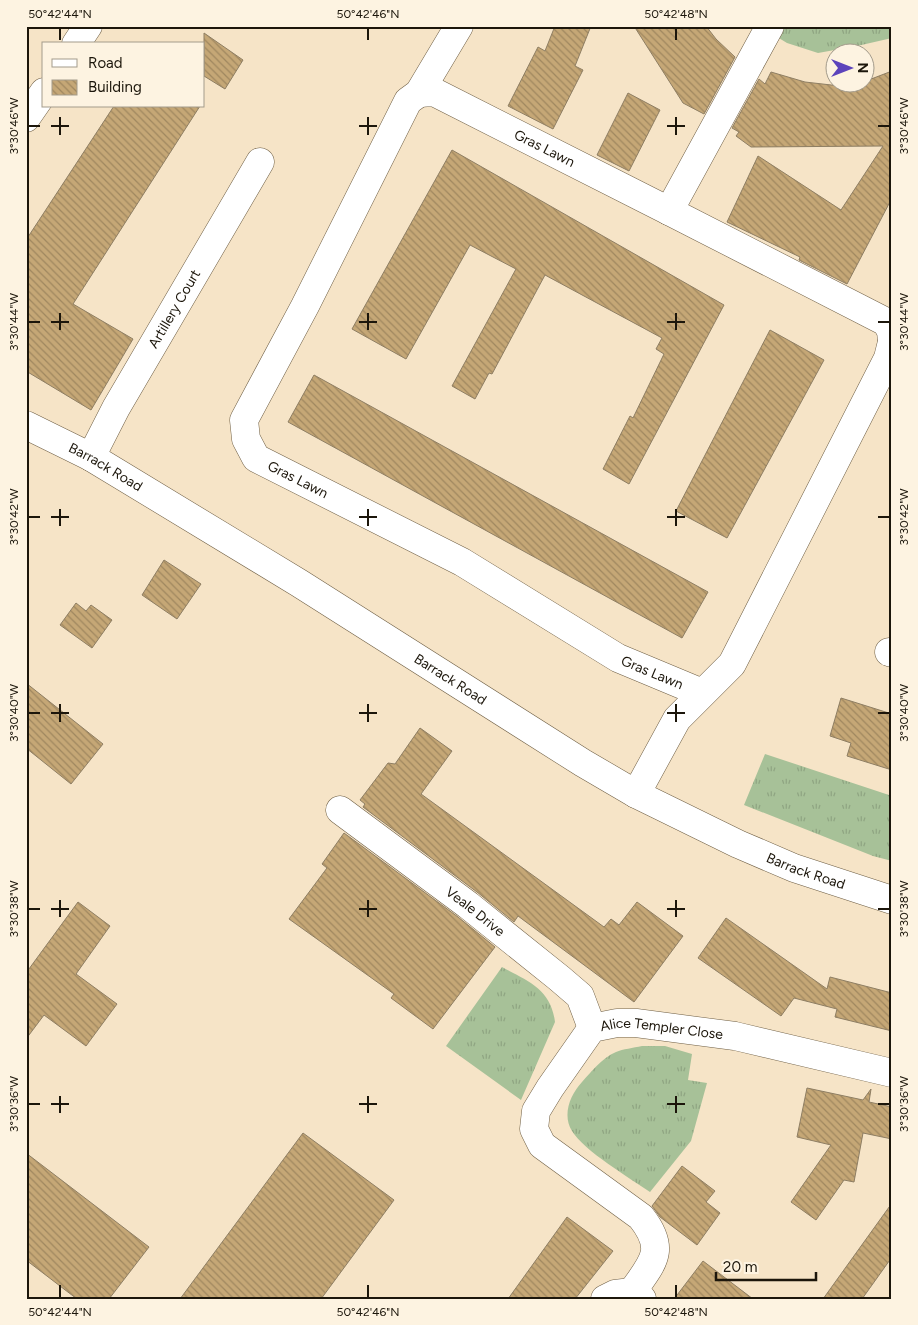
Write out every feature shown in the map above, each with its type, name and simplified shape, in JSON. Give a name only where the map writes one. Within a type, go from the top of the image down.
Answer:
[{"type":"street","points":[[77,42],[88,26]]},
{"type":"street","name":"Gras Lawn","points":[[459,26],[419,93],[408,101],[305,306],[244,420],[246,439],[256,458],[462,562],[618,658],[702,693]]},
{"type":"street","points":[[669,210],[770,26]]},
{"type":"street","name":"Gras Lawn","points":[[419,93],[434,92],[669,210],[886,322],[891,331],[892,342],[888,358],[732,664],[677,719],[636,794]]},
{"type":"street","points":[[26,118],[42,95]]},
{"type":"street","name":"Artillery Court","points":[[91,457],[116,408],[260,162]]},
{"type":"street","name":"Barrack Road","points":[[26,425],[91,457],[299,583],[583,763],[636,794],[738,844],[794,868],[892,900]]},
{"type":"street","name":"Veale Drive","points":[[340,810],[468,905],[580,996],[592,1028]]},
{"type":"street","name":"Alice Templer Close","points":[[637,1295],[653,1263],[656,1241],[649,1228],[641,1217],[542,1145],[534,1129],[536,1111],[592,1028],[617,1022],[636,1022],[735,1036],[892,1073]]},
{"type":"street","points":[[605,1299],[615,1294],[637,1295]]},
{"type":"green space","points":[[759,26],[892,26],[892,38],[874,42],[826,42],[826,52],[818,53],[787,43]]},
{"type":"green space","points":[[765,754],[892,796],[892,861],[873,856],[744,805]]},
{"type":"green space","points":[[502,967],[537,987],[549,1001],[555,1022],[521,1100],[446,1046]]},
{"type":"green space","points":[[642,1046],[665,1046],[692,1054],[688,1080],[707,1083],[691,1141],[650,1192],[586,1147],[572,1131],[568,1118],[569,1105],[574,1093],[597,1066],[616,1052]]},
{"type":"building","points":[[555,26],[591,26],[575,66],[583,70],[553,129],[508,106],[538,47],[545,51]]},
{"type":"building","points":[[634,26],[706,26],[716,39],[735,57],[704,114],[683,103]]},
{"type":"building","points":[[204,33],[243,60],[225,89],[205,77]]},
{"type":"building","points":[[892,71],[892,198],[847,284],[799,260],[800,257],[727,222],[758,156],[841,210],[883,146],[751,147],[736,136],[739,132],[732,128],[759,79],[765,84],[771,72],[805,82],[826,84],[826,92],[876,92],[876,77]]},
{"type":"building","points":[[628,93],[660,110],[629,171],[597,155]]},
{"type":"building","points":[[113,108],[199,108],[73,304],[133,339],[91,410],[26,371],[26,240]]},
{"type":"building","points":[[452,150],[724,305],[629,484],[603,469],[630,416],[633,418],[664,354],[656,349],[662,338],[545,275],[492,374],[489,373],[475,399],[452,386],[516,269],[470,245],[406,359],[352,329]]},
{"type":"building","points":[[770,330],[824,360],[727,538],[676,511]]},
{"type":"building","points":[[314,375],[708,592],[682,638],[288,422]]},
{"type":"building","points":[[164,560],[201,584],[177,619],[142,595]]},
{"type":"building","points":[[76,603],[86,611],[91,605],[112,620],[92,648],[60,625]]},
{"type":"building","points":[[26,683],[103,744],[71,784],[26,748]]},
{"type":"building","points":[[841,698],[892,714],[892,770],[847,756],[851,743],[830,736]]},
{"type":"building","points":[[420,728],[452,751],[421,794],[604,927],[611,919],[619,925],[637,902],[683,936],[634,1002],[518,916],[514,922],[363,807],[365,804],[360,800],[388,763],[395,764]]},
{"type":"building","points":[[344,833],[458,917],[495,947],[433,1029],[391,998],[394,994],[289,919],[327,868],[322,864]]},
{"type":"building","points":[[78,902],[110,926],[76,974],[117,1004],[86,1046],[44,1015],[26,1039],[26,973]]},
{"type":"building","points":[[726,918],[827,989],[830,977],[892,993],[892,1031],[835,1017],[837,1009],[794,998],[781,1016],[698,958]]},
{"type":"building","points":[[807,1088],[863,1100],[871,1089],[869,1102],[892,1107],[892,1139],[863,1133],[854,1182],[844,1180],[816,1220],[791,1202],[831,1145],[797,1137]]},
{"type":"building","points":[[303,1133],[394,1200],[321,1299],[180,1299]]},
{"type":"building","points":[[26,1153],[149,1247],[109,1299],[77,1299],[26,1260]]},
{"type":"building","points":[[682,1166],[715,1191],[706,1202],[720,1213],[697,1245],[660,1217],[652,1206]]},
{"type":"building","points":[[892,1203],[892,1257],[862,1299],[823,1299]]},
{"type":"building","points":[[567,1217],[613,1251],[575,1299],[508,1299]]},
{"type":"building","points":[[703,1261],[753,1299],[674,1299]]}]
